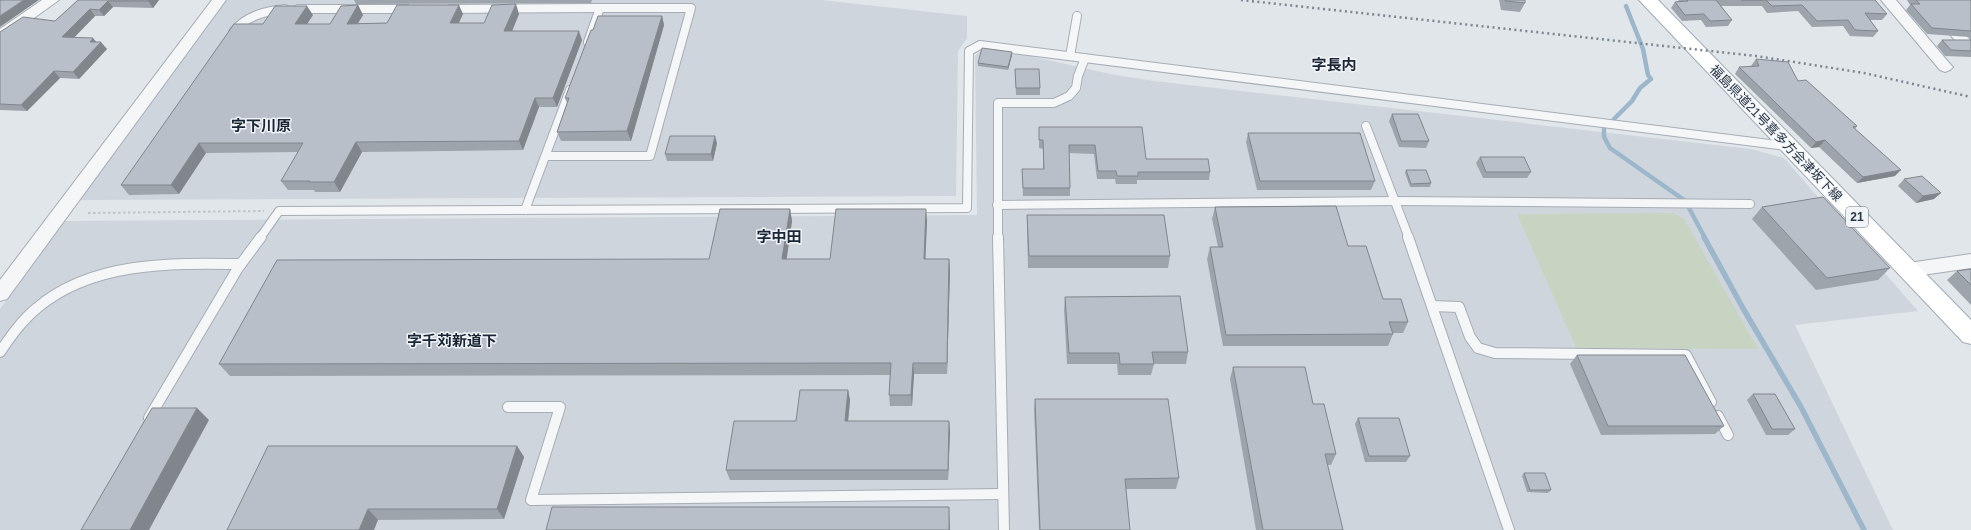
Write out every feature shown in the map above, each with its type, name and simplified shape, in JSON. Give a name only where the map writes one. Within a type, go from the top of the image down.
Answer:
[{"type":"main road","name":"福島県道21号喜多方会津坂下線","points":[[1648,0],[1971,335]]},
{"type":"street","points":[[0,36],[52,0]]},
{"type":"street","points":[[0,294],[219,0]]},
{"type":"street","points":[[1888,0],[1946,67]]},
{"type":"street","points":[[1922,40],[1962,40]]},
{"type":"street","points":[[1908,270],[1971,261]]},
{"type":"lane","points":[[584,53],[600,8]]},
{"type":"lane","points":[[441,9],[691,8],[650,156],[546,156]]},
{"type":"lane","points":[[228,39],[236,26],[255,15],[274,10],[417,9]]},
{"type":"lane","points":[[1070,56],[1077,16]]},
{"type":"lane","points":[[142,429],[241,264],[279,211],[967,208],[969,51],[980,45],[1742,139],[1788,146]]},
{"type":"lane","points":[[1004,530],[997,205],[998,103],[1054,102],[1069,96],[1076,88],[1078,76],[1086,58]]},
{"type":"lane","points":[[525,210],[573,82]]},
{"type":"lane","points":[[1366,126],[1396,201],[1509,530]]},
{"type":"lane","points":[[997,205],[1396,201],[1750,204]]},
{"type":"lane","points":[[0,352],[24,319],[44,302],[65,290],[97,276],[120,270],[170,265],[241,264]]},
{"type":"lane","points":[[1432,306],[1459,307],[1470,337],[1478,348],[1495,353],[1686,355],[1728,435]]},
{"type":"lane","points":[[508,407],[560,407],[531,500],[1003,494]]},
{"type":"path","points":[[88,213],[279,211]]},
{"type":"shaded area","points":[[224,0],[821,0],[967,16],[967,38],[958,51],[956,196],[79,200]]},
{"type":"shaded area","points":[[982,49],[1026,55],[1110,74],[1154,81],[1751,149],[1784,158],[1918,311],[1795,325],[1893,530],[0,530],[0,309],[64,221],[977,215],[975,56]]},
{"type":"green space","points":[[1673,213],[1684,219],[1758,349],[1576,348],[1517,214]]},
{"type":"building","points":[[0,0],[24,0],[0,16]]},
{"type":"building","points":[[78,0],[148,1],[108,1],[99,10],[90,9],[62,37],[93,38],[90,42],[101,42],[73,72],[54,71],[21,105],[0,104],[0,32],[23,17],[55,21]]},
{"type":"building","points":[[1525,0],[1525,3],[1505,1]]},
{"type":"building","points":[[1687,0],[1716,0],[1732,20],[1710,21],[1704,14],[1685,15],[1675,2],[1688,1]]},
{"type":"building","points":[[1766,0],[1875,0],[1887,14],[1865,13],[1878,31],[1855,30],[1848,20],[1817,21],[1802,5],[1772,6]]},
{"type":"building","points":[[1916,0],[1971,0],[1971,31],[1932,28],[1911,4],[1920,4]]},
{"type":"building","points":[[516,4],[504,31],[579,31],[553,98],[535,98],[519,141],[356,142],[334,182],[281,181],[303,143],[199,143],[171,185],[121,185],[234,24],[263,24],[275,6],[307,6],[295,24],[330,24],[341,6],[358,5],[347,24],[387,23],[397,5],[459,5],[450,23],[484,23],[492,5]]},
{"type":"building","points":[[598,16],[662,16],[627,131],[557,132],[569,98],[565,98],[591,30],[593,30]]},
{"type":"building","points":[[1942,40],[1971,40],[1971,51],[1951,50]]},
{"type":"building","points":[[982,48],[1012,52],[1008,67],[978,63]]},
{"type":"building","points":[[1756,59],[1788,62],[1798,81],[1806,80],[1857,126],[1853,127],[1901,170],[1863,177],[1825,140],[1816,142],[1739,67],[1759,66]]},
{"type":"building","points":[[1015,69],[1039,69],[1040,88],[1016,88]]},
{"type":"building","points":[[1392,114],[1418,114],[1429,141],[1401,141]]},
{"type":"building","points":[[1039,127],[1142,127],[1146,159],[1208,159],[1210,172],[1138,172],[1138,176],[1117,176],[1116,171],[1098,171],[1095,145],[1069,145],[1070,188],[1023,188],[1022,169],[1044,169],[1043,140],[1039,140]]},
{"type":"building","points":[[1248,133],[1360,133],[1375,181],[1260,181]]},
{"type":"building","points":[[670,136],[715,136],[711,154],[665,154]]},
{"type":"building","points":[[1480,157],[1524,157],[1531,172],[1486,172]]},
{"type":"building","points":[[1406,170],[1426,170],[1431,183],[1411,184]]},
{"type":"building","points":[[1922,176],[1941,193],[1923,196],[1904,179]]},
{"type":"building","points":[[1823,197],[1890,268],[1827,278],[1762,207]]},
{"type":"building","points":[[1336,206],[1348,246],[1366,246],[1383,299],[1401,299],[1408,322],[1389,322],[1393,334],[1226,335],[1210,247],[1223,247],[1215,207]]},
{"type":"building","points":[[720,209],[790,209],[782,259],[830,259],[836,209],[926,209],[924,259],[949,259],[947,363],[913,363],[911,395],[889,395],[891,363],[219,364],[277,260],[709,259]]},
{"type":"building","points":[[1027,215],[1164,215],[1170,256],[1029,256]]},
{"type":"building","points":[[1971,269],[1971,285],[1957,271]]},
{"type":"building","points":[[1180,296],[1188,352],[1152,352],[1154,364],[1120,364],[1119,353],[1069,353],[1065,297]]},
{"type":"building","points":[[1577,355],[1685,355],[1724,426],[1608,426]]},
{"type":"building","points":[[1233,367],[1305,367],[1313,404],[1324,404],[1336,454],[1325,454],[1343,530],[1263,530]]},
{"type":"building","points":[[800,390],[848,390],[845,421],[949,421],[948,470],[726,470],[734,421],[796,421]]},
{"type":"building","points":[[1753,394],[1775,394],[1795,429],[1772,429]]},
{"type":"building","points":[[1035,399],[1168,399],[1179,478],[1125,479],[1130,530],[1040,530]]},
{"type":"building","points":[[152,408],[197,408],[130,530],[81,530]]},
{"type":"building","points":[[1358,418],[1399,418],[1410,456],[1369,456]]},
{"type":"building","points":[[268,446],[517,446],[497,509],[368,509],[359,530],[227,530]]},
{"type":"building","points":[[1524,473],[1545,473],[1551,490],[1530,490]]},
{"type":"building","points":[[552,507],[949,507],[949,530],[546,530]]},
{"type":"waterway","points":[[1614,119],[1632,101],[1640,88],[1651,79],[1648,75],[1643,49],[1626,6]]},
{"type":"waterway","points":[[1604,129],[1604,137],[1610,148],[1684,200]]},
{"type":"waterway","points":[[1689,208],[1705,238]]},
{"type":"waterway","points":[[1704,237],[1744,310],[1801,407],[1864,530]]},
{"type":"railway","points":[[1241,0],[1756,56],[1864,73],[1971,97]]},
{"type":"district","name":"字長内","points":[[1334,64]]},
{"type":"district","name":"字下川原","points":[[261,125]]},
{"type":"district","name":"字中田","points":[[779,236]]},
{"type":"district","name":"字千苅新道下","points":[[452,340]]}]
